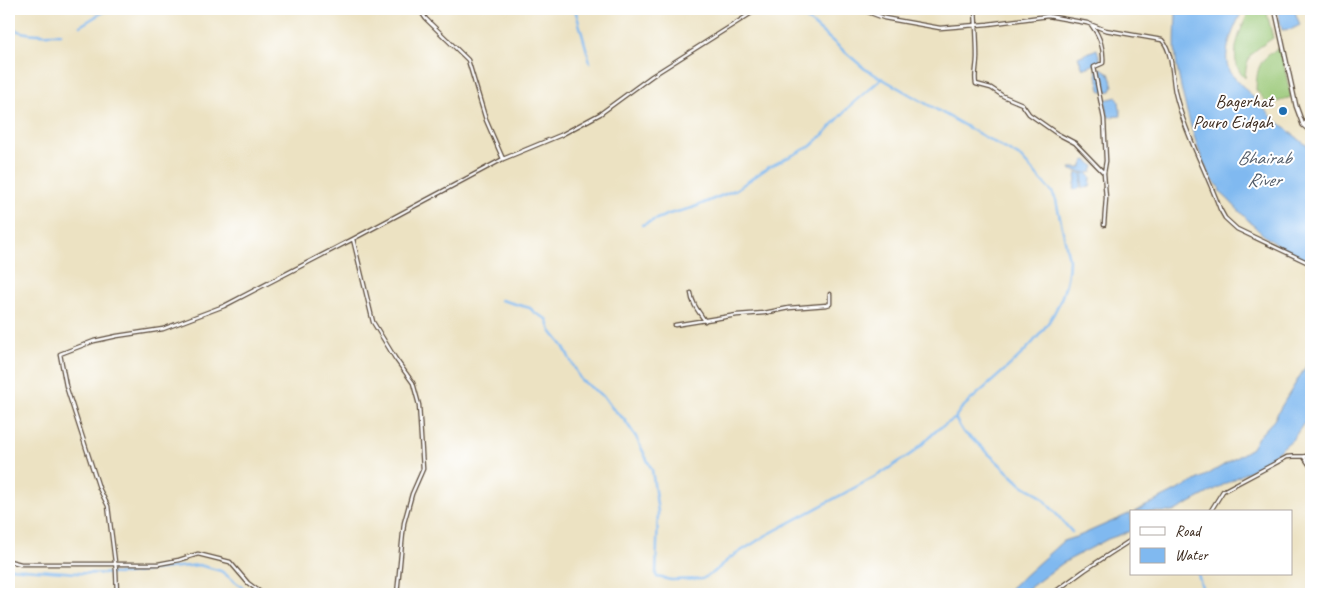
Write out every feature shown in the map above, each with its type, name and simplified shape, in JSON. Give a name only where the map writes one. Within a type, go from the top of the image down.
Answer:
[{"type":"main road","points":[[1275,9],[1296,106],[1303,125],[1311,132]]},
{"type":"street","points":[[419,9],[426,19],[468,60],[486,120],[503,159]]},
{"type":"street","points":[[117,594],[108,506],[99,488],[66,386],[60,354],[94,341],[163,330],[224,306],[503,159],[561,135],[600,114],[652,76],[758,9]]},
{"type":"street","points":[[860,9],[884,18],[940,28],[1048,16],[1091,25],[1105,30],[1163,41],[1169,57],[1179,108],[1225,218],[1237,229],[1311,264]]},
{"type":"street","points":[[975,9],[977,64],[974,75],[976,84],[991,88],[1003,96],[1022,104],[1029,114],[1056,133],[1075,143],[1104,172]]},
{"type":"street","points":[[1091,25],[1099,38],[1103,58],[1103,63],[1094,67],[1104,119],[1106,161],[1104,172],[1106,198],[1104,225]]},
{"type":"street","points":[[1303,125],[1311,118]]},
{"type":"street","points":[[353,239],[373,322],[395,358],[414,383],[419,405],[423,469],[412,494],[404,523],[397,594]]},
{"type":"street","points":[[691,293],[696,306],[706,321]]},
{"type":"street","points":[[675,325],[737,315],[764,314],[789,308],[827,305],[830,304],[830,294]]},
{"type":"street","points":[[1211,510],[1223,491],[1287,457],[1304,457],[1311,454]]},
{"type":"street","points":[[1304,457],[1311,467]]},
{"type":"street","points":[[1052,594],[1130,541]]},
{"type":"street","points":[[9,561],[21,564],[158,564],[198,554],[230,562],[248,583],[263,594]]},
{"type":"green space","points":[[1250,9],[1266,9],[1273,38],[1260,46],[1249,58],[1245,78],[1239,71],[1235,54],[1239,35]]},
{"type":"green space","points":[[1280,47],[1291,97],[1269,105],[1256,90],[1258,69],[1263,60]]},
{"type":"water","name":"Bhairab River","points":[[1176,9],[1243,9],[1230,40],[1227,65],[1230,73],[1273,118],[1311,149],[1311,263],[1280,247],[1259,231],[1220,192],[1219,186],[1212,179],[1205,166],[1186,107],[1178,71],[1175,47]]},
{"type":"water","points":[[1277,9],[1294,9],[1300,25],[1292,29],[1282,30]]},
{"type":"water","points":[[1097,49],[1101,62],[1083,68],[1078,57]]},
{"type":"water","points":[[1101,68],[1109,73],[1113,86],[1111,91],[1103,92],[1100,90],[1096,70]]},
{"type":"water","points":[[1117,97],[1121,116],[1108,117],[1105,100]]},
{"type":"water","points":[[1087,160],[1094,166],[1092,172],[1087,173],[1091,177],[1090,187],[1082,188],[1083,175],[1080,188],[1074,190],[1077,173],[1086,173],[1071,170],[1070,168],[1081,168],[1084,161]]},
{"type":"water","points":[[1311,358],[1311,427],[1304,423],[1293,439],[1264,463],[1177,510],[1138,510],[1207,475],[1252,448],[1258,437],[1274,420]]},
{"type":"water","points":[[1130,513],[1130,531],[1108,539],[1063,563],[1021,594],[1004,594],[1063,541]]},
{"type":"waterway","points":[[80,26],[108,9]]},
{"type":"waterway","points":[[575,9],[590,62]]},
{"type":"waterway","points":[[795,9],[865,69],[1020,157],[1052,192],[1056,200],[1069,260],[1066,284],[1058,306],[1046,326],[1031,344],[961,409],[956,416],[956,420],[963,432],[1022,485],[1037,493],[1072,532]]},
{"type":"waterway","points":[[9,27],[28,33],[61,34]]},
{"type":"waterway","points":[[642,225],[669,214],[692,208],[735,190],[769,167],[811,146],[849,107],[882,78]]},
{"type":"waterway","points":[[501,300],[530,308],[547,319],[551,331],[563,346],[581,380],[605,398],[612,408],[624,419],[636,437],[652,470],[658,512],[657,577],[671,580],[702,579],[713,573],[730,558],[765,536],[880,474],[914,452],[938,429],[956,418]]},
{"type":"waterway","points":[[9,568],[127,574],[199,565],[221,571],[251,594]]},
{"type":"waterway","points":[[1199,576],[1204,594]]},
{"type":"place","name":"Bagerhat Pouro Eidgah","points":[[1283,111]]}]
